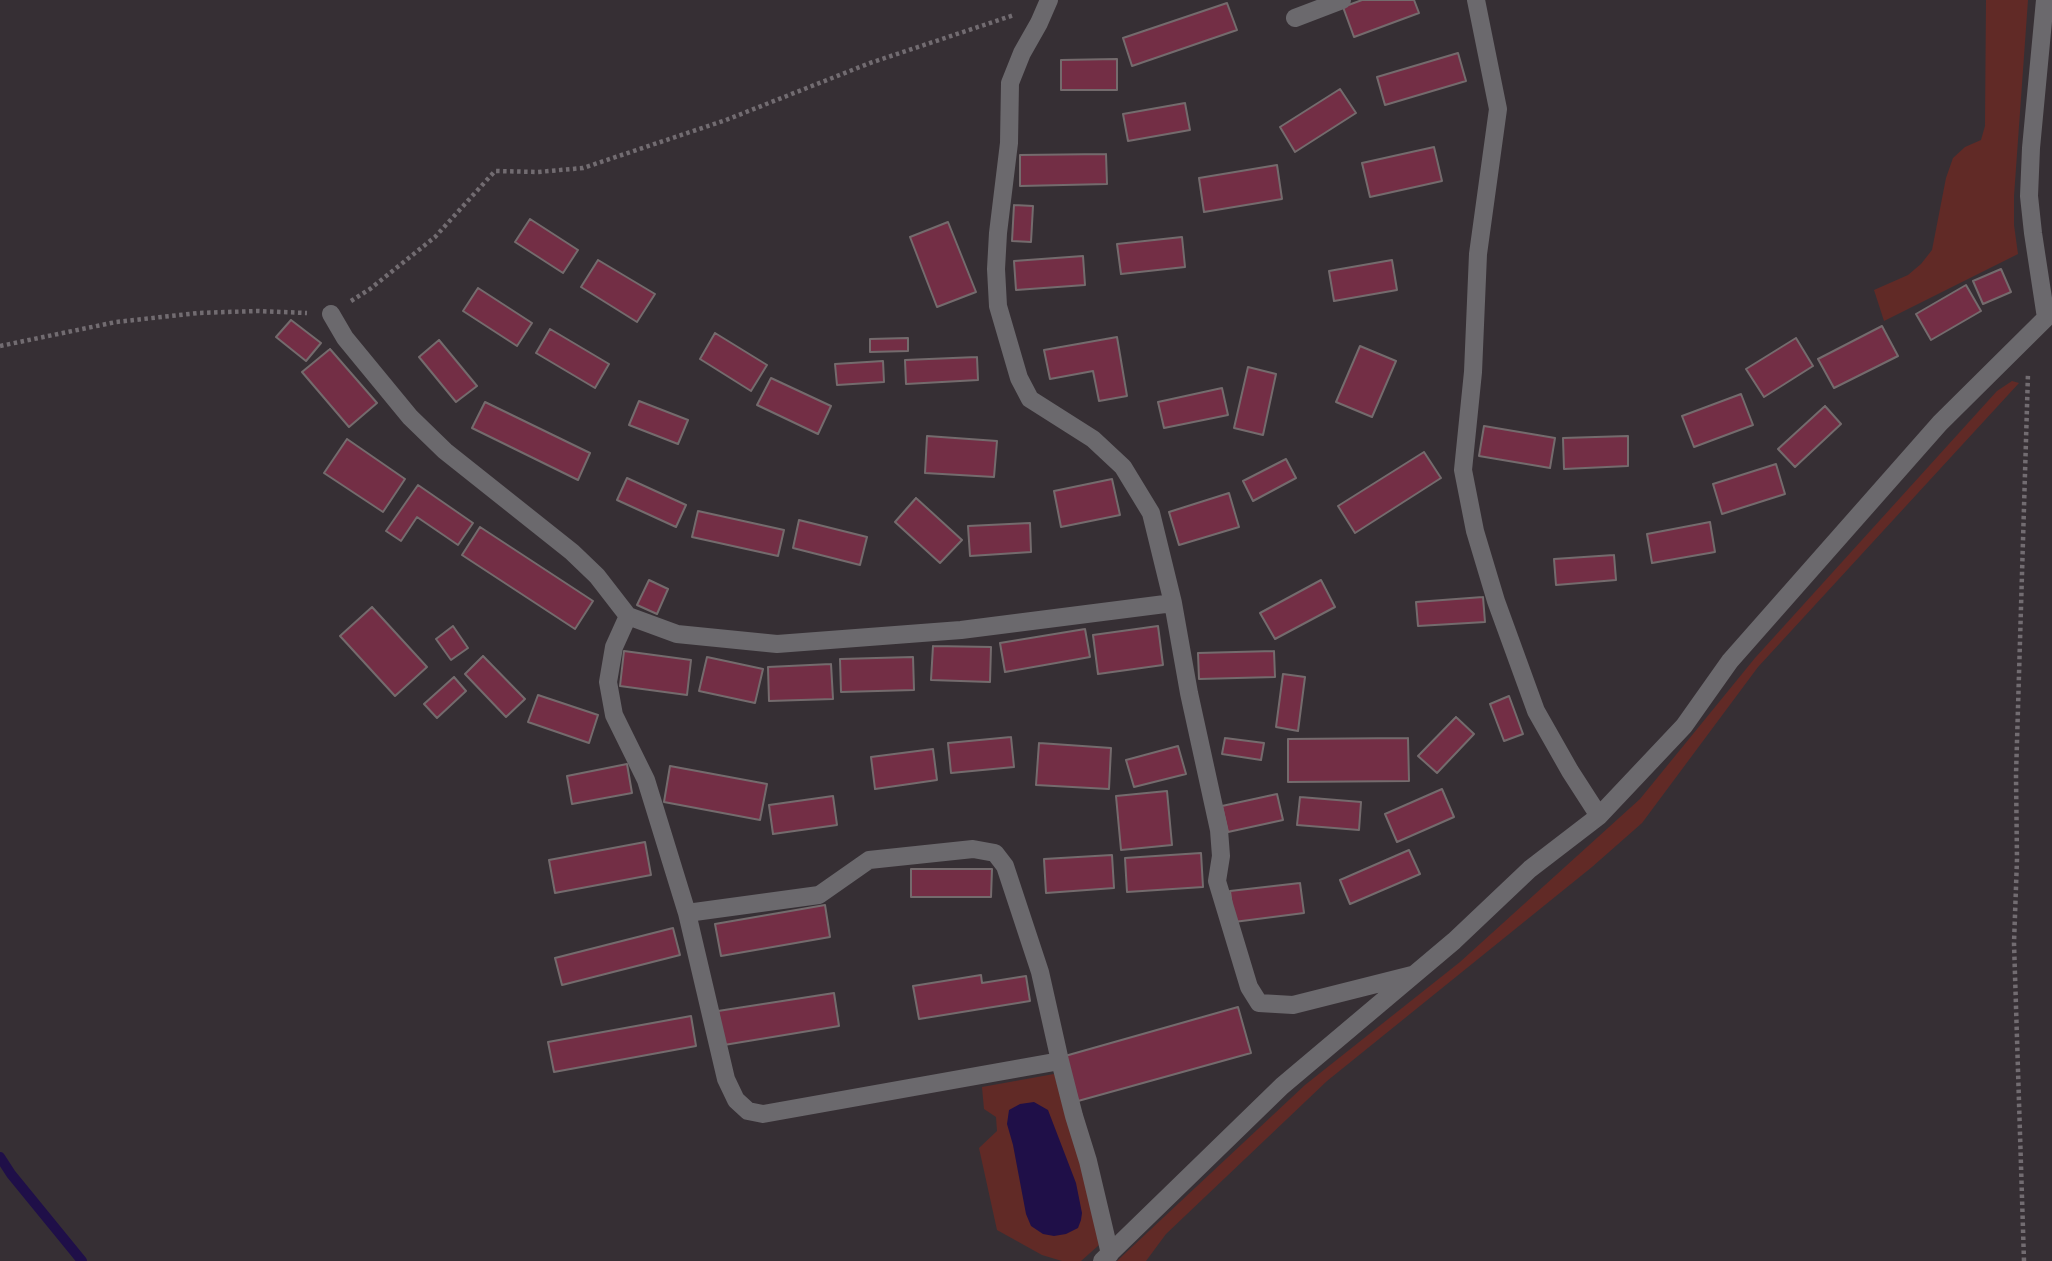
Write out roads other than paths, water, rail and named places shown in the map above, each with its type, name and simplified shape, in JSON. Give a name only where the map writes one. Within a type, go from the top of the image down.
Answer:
[{"type":"street","points":[[1294,18],[1342,0]]},
{"type":"street","points":[[1476,0],[1498,109],[1478,254],[1473,372],[1463,470],[1475,531],[1496,601],[1536,711],[1599,816]]},
{"type":"street","points":[[1106,1258],[1282,1086],[1454,941],[1530,869],[1599,816],[1684,726],[1730,661],[1941,423],[2049,315],[2032,233],[2029,196],[2045,0]]},
{"type":"street","points":[[1048,2],[1010,83],[1009,143],[998,233],[998,306],[1019,378],[1030,399],[1093,439],[1123,467],[1151,513],[1173,603],[1189,693],[1219,830],[1221,856],[1217,881],[1249,987],[1259,1003],[1293,1005],[1415,974]]},
{"type":"street","points":[[331,314],[345,338],[410,417],[444,450],[572,552],[597,576],[628,616],[677,634],[777,644],[961,631],[1173,603]]},
{"type":"street","points":[[628,616],[614,647],[608,682],[614,715],[646,779],[687,913],[726,1079],[736,1100],[748,1111],[763,1114],[1060,1061]]},
{"type":"street","points":[[687,913],[819,895],[869,860],[973,849],[995,853],[1005,866],[1040,972],[1060,1061],[1088,1161],[1106,1258]]},
{"type":"waterway","points":[[0,1157],[82,1261]]}]
